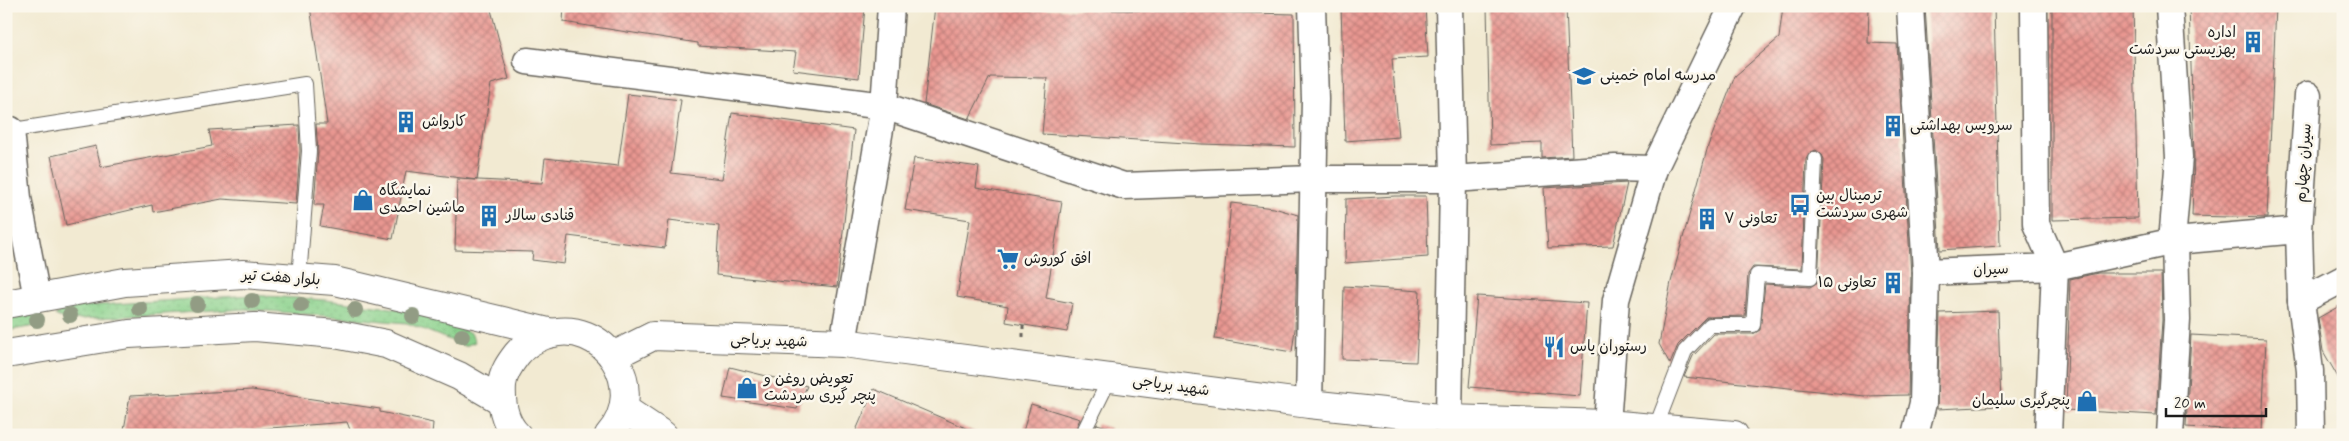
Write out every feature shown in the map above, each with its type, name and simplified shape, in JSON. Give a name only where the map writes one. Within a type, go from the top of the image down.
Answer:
[{"type":"main road","name":"بلوار هفت تیر","points":[[6,304],[134,281],[243,274],[335,281],[553,333]]},
{"type":"main road","points":[[6,354],[129,334],[254,327],[335,334],[386,344],[459,376],[502,401]]},
{"type":"main road","points":[[517,435],[506,417],[502,401],[502,382],[509,364],[520,350],[535,338],[553,333],[570,332],[586,336],[601,344],[613,356],[622,372],[626,390],[624,409],[616,427],[609,435]]},
{"type":"main road","name":"شهید بریاجی","points":[[613,356],[653,336],[842,343],[1309,404],[1449,419],[1607,424],[1734,435]]},
{"type":"main road","points":[[624,409],[663,435]]},
{"type":"street","points":[[842,343],[884,106],[891,6]]},
{"type":"street","points":[[1309,404],[1315,99],[1312,6]]},
{"type":"street","points":[[1449,419],[1453,179],[1450,6]]},
{"type":"street","points":[[1607,424],[1616,300],[1654,170],[1733,6]]},
{"type":"street","points":[[1910,6],[1926,272],[1923,403],[1915,435]]},
{"type":"street","points":[[2034,6],[2036,224],[2055,267],[2048,435]]},
{"type":"street","points":[[2169,6],[2178,157],[2173,230],[2175,241],[2177,320],[2170,435]]},
{"type":"street","points":[[527,61],[884,106],[1124,186],[1314,179],[1453,179],[1615,168],[1654,170]]},
{"type":"street","name":"سیران چهارم","points":[[2308,95],[2299,230],[2301,301],[2310,371],[2311,435]]},
{"type":"street","points":[[9,130],[18,198],[37,298]]},
{"type":"street","name":"سیران","points":[[1926,272],[2055,267],[2175,241],[2299,230]]},
{"type":"street","points":[[2301,301],[2343,279]]},
{"type":"lane","points":[[9,130],[305,84],[308,151],[300,278]]},
{"type":"lane","points":[[1655,429],[1685,351],[1697,338],[1710,325],[1753,325],[1757,275],[1810,278],[1815,159]]},
{"type":"lane","points":[[1082,435],[1110,378]]},
{"type":"green space","points":[[251,295],[325,300],[408,310],[471,333],[475,342],[465,346],[407,323],[246,309],[66,320],[55,315],[69,307]]},
{"type":"green space","points":[[37,313],[45,321],[35,326],[6,331],[6,319]]},
{"type":"building","name":"کارواش","points":[[310,6],[490,6],[509,79],[491,84],[477,180],[406,171],[393,239],[320,226],[324,205],[314,205],[318,152],[316,124],[327,124]]},
{"type":"building","points":[[564,6],[865,6],[859,78],[793,70],[796,52],[698,46],[698,43],[563,22]]},
{"type":"building","points":[[935,6],[1294,14],[1295,147],[1202,144],[1042,134],[1047,78],[990,77],[969,119],[924,104]]},
{"type":"building","points":[[1341,6],[1425,6],[1428,57],[1392,59],[1399,137],[1345,141]]},
{"type":"building","points":[[1487,6],[1566,6],[1572,156],[1542,158],[1542,143],[1490,145]]},
{"type":"building","name":"ترمینال بین شهری سردشت","points":[[1783,6],[1869,6],[1868,43],[1897,44],[1911,275],[1908,395],[1865,396],[1684,377],[1693,356],[1714,334],[1753,334],[1760,330],[1765,284],[1810,287],[1818,282],[1824,159],[1816,150],[1811,152],[1806,159],[1802,269],[1753,267],[1748,274],[1745,316],[1706,317],[1678,345],[1670,364],[1659,344],[1671,282],[1708,146],[1735,76],[1779,38]]},
{"type":"building","points":[[1925,6],[1994,6],[2000,246],[1940,250]]},
{"type":"building","points":[[2052,6],[2133,6],[2138,218],[2052,220]]},
{"type":"building","points":[[2189,6],[2276,6],[2267,218],[2192,216],[2194,156]]},
{"type":"building","points":[[628,94],[681,100],[671,173],[722,179],[732,113],[854,130],[837,287],[716,275],[719,226],[669,220],[665,248],[568,236],[564,264],[532,260],[533,252],[455,250],[457,179],[542,183],[545,158],[618,166]]},
{"type":"building","points":[[299,125],[300,151],[296,204],[222,199],[153,212],[152,205],[66,225],[51,156],[96,146],[101,167],[212,146],[209,130]]},
{"type":"building","name":"افق کوروش","points":[[914,158],[979,167],[976,188],[1062,202],[1046,298],[1072,303],[1067,332],[1006,322],[1008,306],[957,297],[970,220],[905,210]]},
{"type":"building","points":[[1627,183],[1613,246],[1548,248],[1544,188]]},
{"type":"building","points":[[1426,196],[1428,257],[1345,263],[1346,199]]},
{"type":"building","points":[[1231,203],[1274,208],[1298,215],[1295,329],[1292,352],[1215,339],[1223,286]]},
{"type":"building","points":[[2098,273],[2161,273],[2162,320],[2156,415],[2066,410],[2070,279]]},
{"type":"building","points":[[1344,286],[1420,291],[1416,362],[1342,359]]},
{"type":"building","points":[[1477,296],[1587,303],[1580,396],[1469,387]]},
{"type":"building","points":[[2343,304],[2343,386],[2323,351],[2318,318]]},
{"type":"building","points":[[1998,311],[2001,406],[1937,409],[1940,313]]},
{"type":"building","points":[[2191,335],[2266,339],[2262,431],[2186,427]]},
{"type":"building","points":[[730,367],[807,386],[797,409],[723,398]]},
{"type":"building","points":[[874,389],[982,435],[854,435]]},
{"type":"building","points":[[252,390],[380,409],[380,412],[433,423],[432,435],[352,435],[347,422],[181,435],[123,435],[130,396]]},
{"type":"building","points":[[1031,404],[1080,419],[1073,435],[1022,435]]},
{"type":"building","points":[[1097,424],[1110,428],[1109,435],[1092,435]]},
{"type":"place","name":"اداره بهزیستی سردشت","points":[[2253,42]]},
{"type":"place","name":"مدرسه امام خمینی","points":[[1584,76]]},
{"type":"place","name":"کارواش","points":[[406,122]]},
{"type":"place","name":"سرویس بهداشتی","points":[[1893,126]]},
{"type":"place","name":"نمایشگاه ماشین احمدی","points":[[363,200]]},
{"type":"place","name":"ترمینال بین شهری سردشت","points":[[1800,205]]},
{"type":"place","name":"قنادی سالار","points":[[489,216]]},
{"type":"place","name":"تعاونی ۷","points":[[1707,219]]},
{"type":"place","name":"افق کوروش","points":[[1008,259]]},
{"type":"place","name":"تعاونی ۱۵","points":[[1893,283]]},
{"type":"place","name":"رستوران یاس","points":[[1554,347]]},
{"type":"place","name":"تعویض روغن و پنچر گیری سردشت","points":[[747,388]]},
{"type":"place","name":"پنچرگیری سلیمان","points":[[2087,401]]}]
